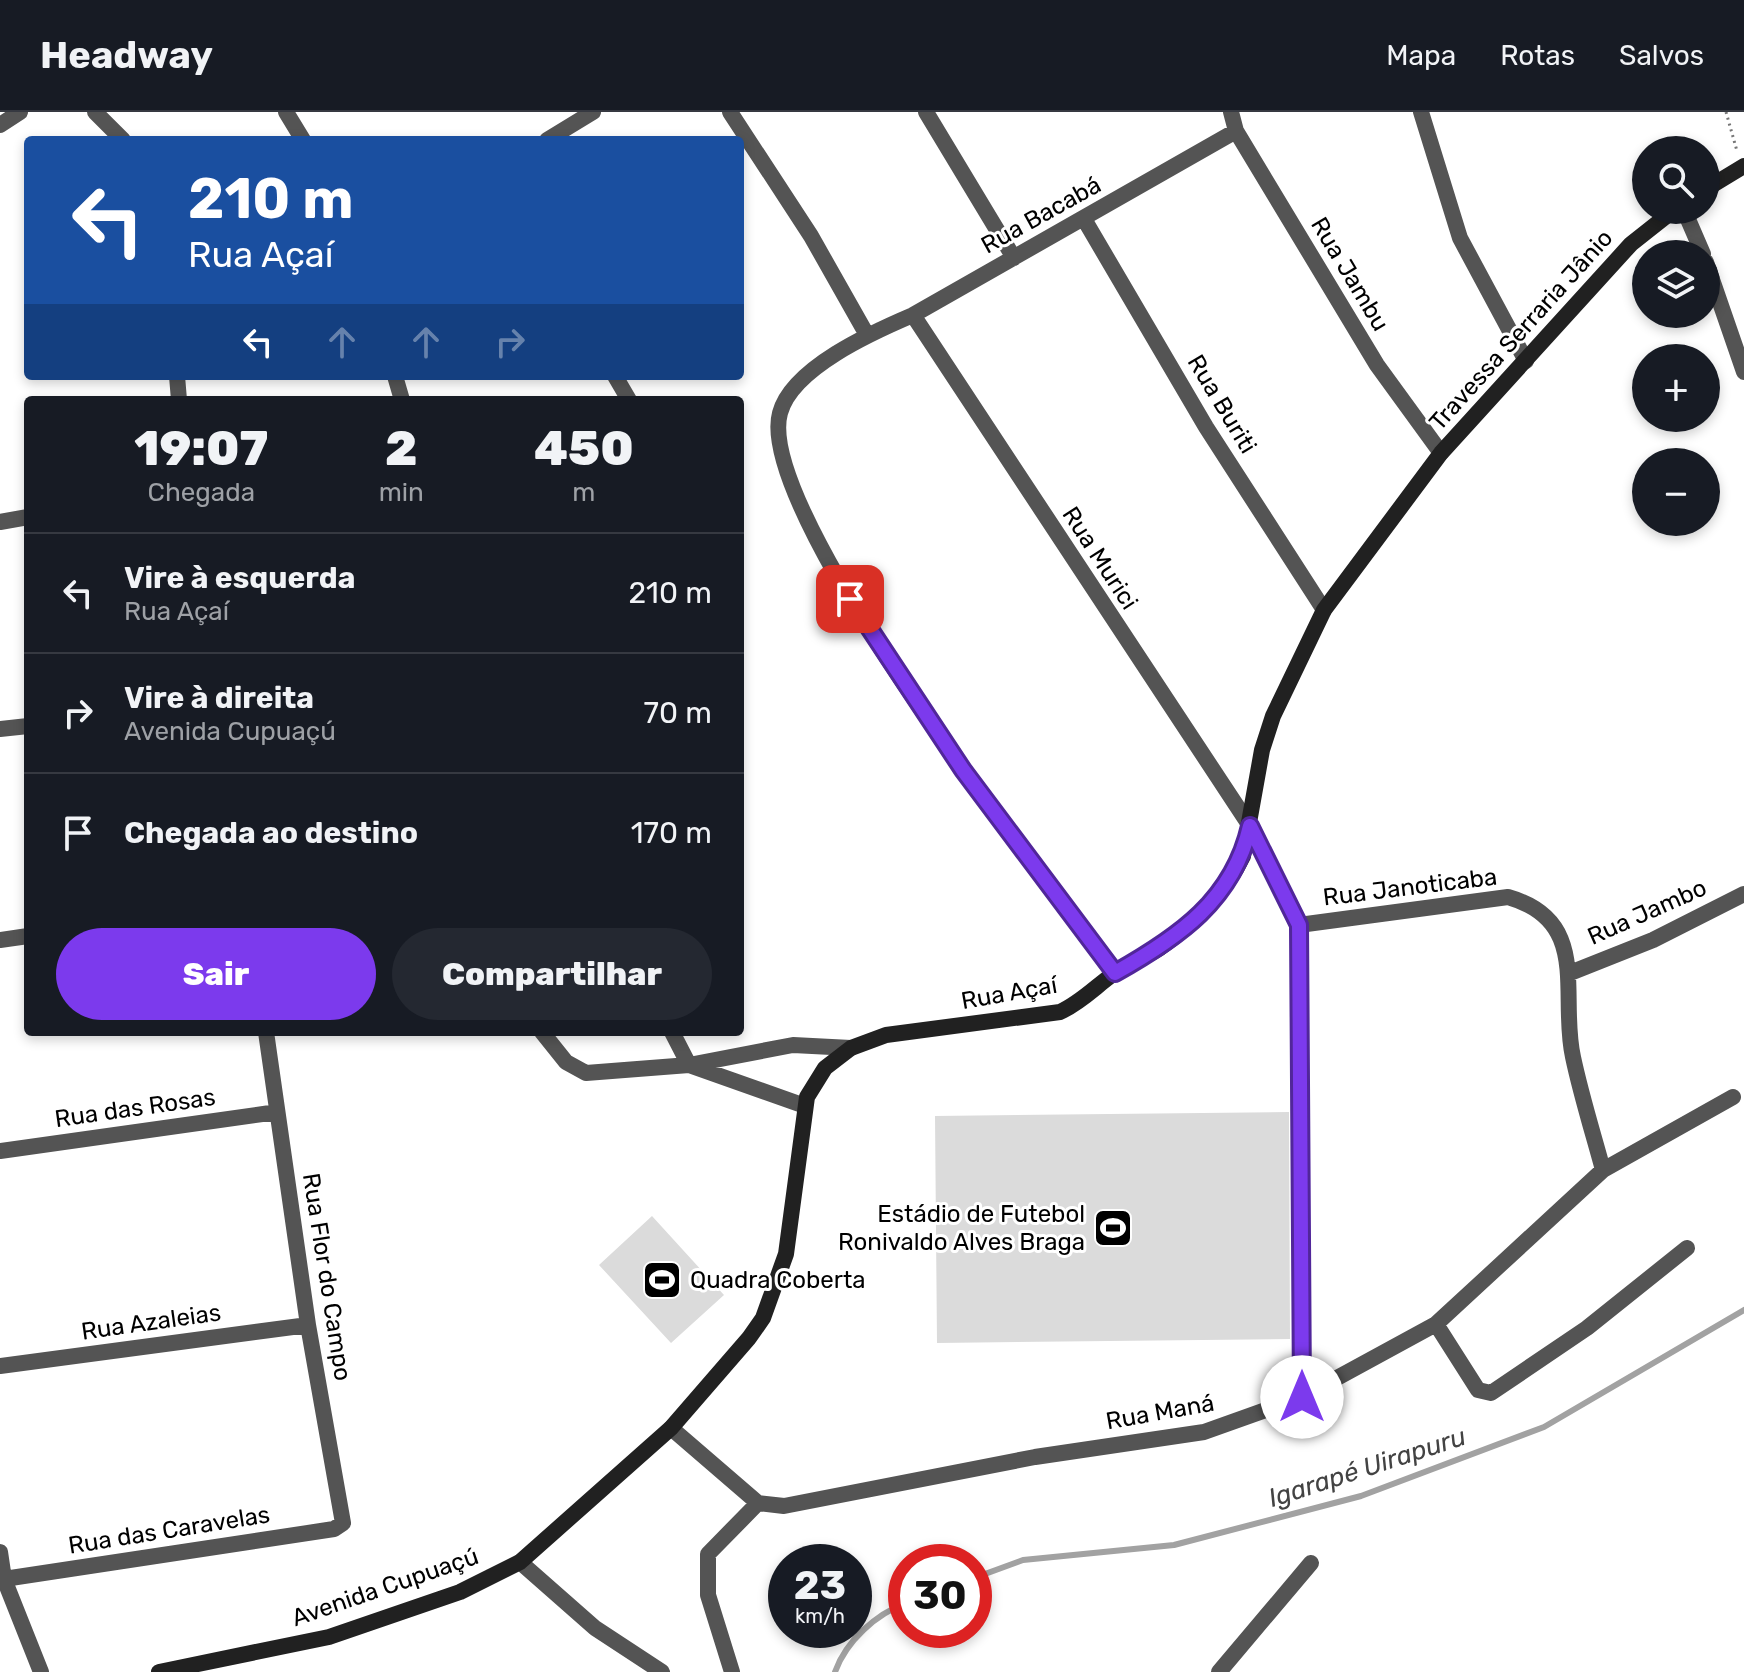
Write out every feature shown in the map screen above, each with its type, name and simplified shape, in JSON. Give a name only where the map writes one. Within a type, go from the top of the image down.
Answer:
[{"type":"street","points":[[0,125],[20,112]]},
{"type":"street","points":[[95,112],[119,136]]},
{"type":"street","points":[[286,112],[301,136]]},
{"type":"street","points":[[554,136],[593,112]]},
{"type":"street","points":[[730,112],[811,236],[867,335],[800,383],[780,411],[778,449],[801,511],[850,599],[963,770],[1115,973]]},
{"type":"street","points":[[926,112],[1014,258]]},
{"type":"street","name":"Rua Jambu","points":[[1231,112],[1236,131],[1377,365],[1441,453]]},
{"type":"street","points":[[1421,112],[1460,238],[1526,361]]},
{"type":"street","name":"Rua Bacabá","points":[[867,335],[913,315],[1236,131]]},
{"type":"street","points":[[1720,181],[1743,167]]},
{"type":"street","name":"Rua Buriti","points":[[1084,219],[1206,427],[1324,610]]},
{"type":"street","name":"Travessa Serraria Jânio","points":[[1441,453],[1631,244],[1656,224]]},
{"type":"street","points":[[1720,303],[1744,372]]},
{"type":"street","name":"Rua Murici","points":[[913,315],[1250,826],[1299,925]]},
{"type":"street","name":"Rua Açaí","points":[[671,1428],[749,1338],[775,1291],[786,1254],[805,1106],[815,1080],[851,1048],[886,1035],[1047,1016],[1075,1005],[1115,973],[1160,947],[1202,913],[1236,872],[1250,826],[1262,750],[1273,716],[1324,610],[1441,453]]},
{"type":"street","points":[[0,522],[24,518]]},
{"type":"street","points":[[0,729],[24,726]]},
{"type":"street","name":"Rua Jambo","points":[[1570,973],[1653,940],[1744,894]]},
{"type":"street","name":"Rua Janoticaba","points":[[1299,925],[1508,897],[1528,903],[1542,913],[1568,956],[1572,1055],[1603,1170]]},
{"type":"street","points":[[1299,925],[1302,1397]]},
{"type":"street","points":[[0,940],[24,937]]},
{"type":"street","name":"Rua Flor do Campo","points":[[267,1036],[308,1325],[343,1520],[340,1527]]},
{"type":"street","points":[[545,1036],[566,1062],[586,1073],[689,1065],[793,1045],[851,1048]]},
{"type":"street","points":[[674,1036],[689,1065],[805,1106]]},
{"type":"street","name":"Rua Maná","points":[[758,1503],[796,1504],[1035,1457],[1204,1432],[1302,1397],[1436,1324],[1603,1170],[1733,1097]]},
{"type":"street","name":"Rua das Rosas","points":[[0,1151],[277,1112]]},
{"type":"street","points":[[1436,1324],[1478,1390],[1491,1393],[1587,1328],[1687,1248]]},
{"type":"street","name":"Rua Azaleias","points":[[0,1366],[308,1325]]},
{"type":"street","points":[[671,1428],[758,1503],[708,1554],[708,1595],[732,1672]]},
{"type":"street","name":"Avenida Cupuaçú","points":[[159,1672],[329,1637],[460,1592],[520,1562],[671,1428]]},
{"type":"street","name":"Rua das Caravelas","points":[[4,1579],[340,1527]]},
{"type":"street","points":[[0,1552],[4,1579],[41,1672]]},
{"type":"street","points":[[520,1562],[595,1628],[662,1672]]},
{"type":"street","points":[[1219,1672],[1311,1563]]},
{"type":"path","points":[[1726,112],[1743,167]]},
{"type":"shaded area","name":"Estádio de Futebol Ronivaldo Alves Braga","points":[[1289,1112],[1290,1339],[937,1343],[935,1116]]},
{"type":"shaded area","name":"Quadra Coberta","points":[[652,1216],[724,1295],[671,1343],[599,1265]]},
{"type":"waterway","name":"Igarapé Uirapuru","points":[[992,1571],[1023,1560],[1174,1545],[1361,1496],[1544,1427],[1744,1310]]},
{"type":"waterway","name":"Igarapé Uirapuru","points":[[835,1672],[854,1639],[888,1612]]},
{"type":"place","name":"Estádio de Futebol Ronivaldo Alves Braga","points":[[1113,1228]]},
{"type":"place","name":"Quadra Coberta","points":[[662,1280]]},
{"type":"route","points":[[850,599],[963,770],[1115,973],[1160,947],[1202,913],[1236,872],[1250,826],[1299,925],[1302,1397]]}]
